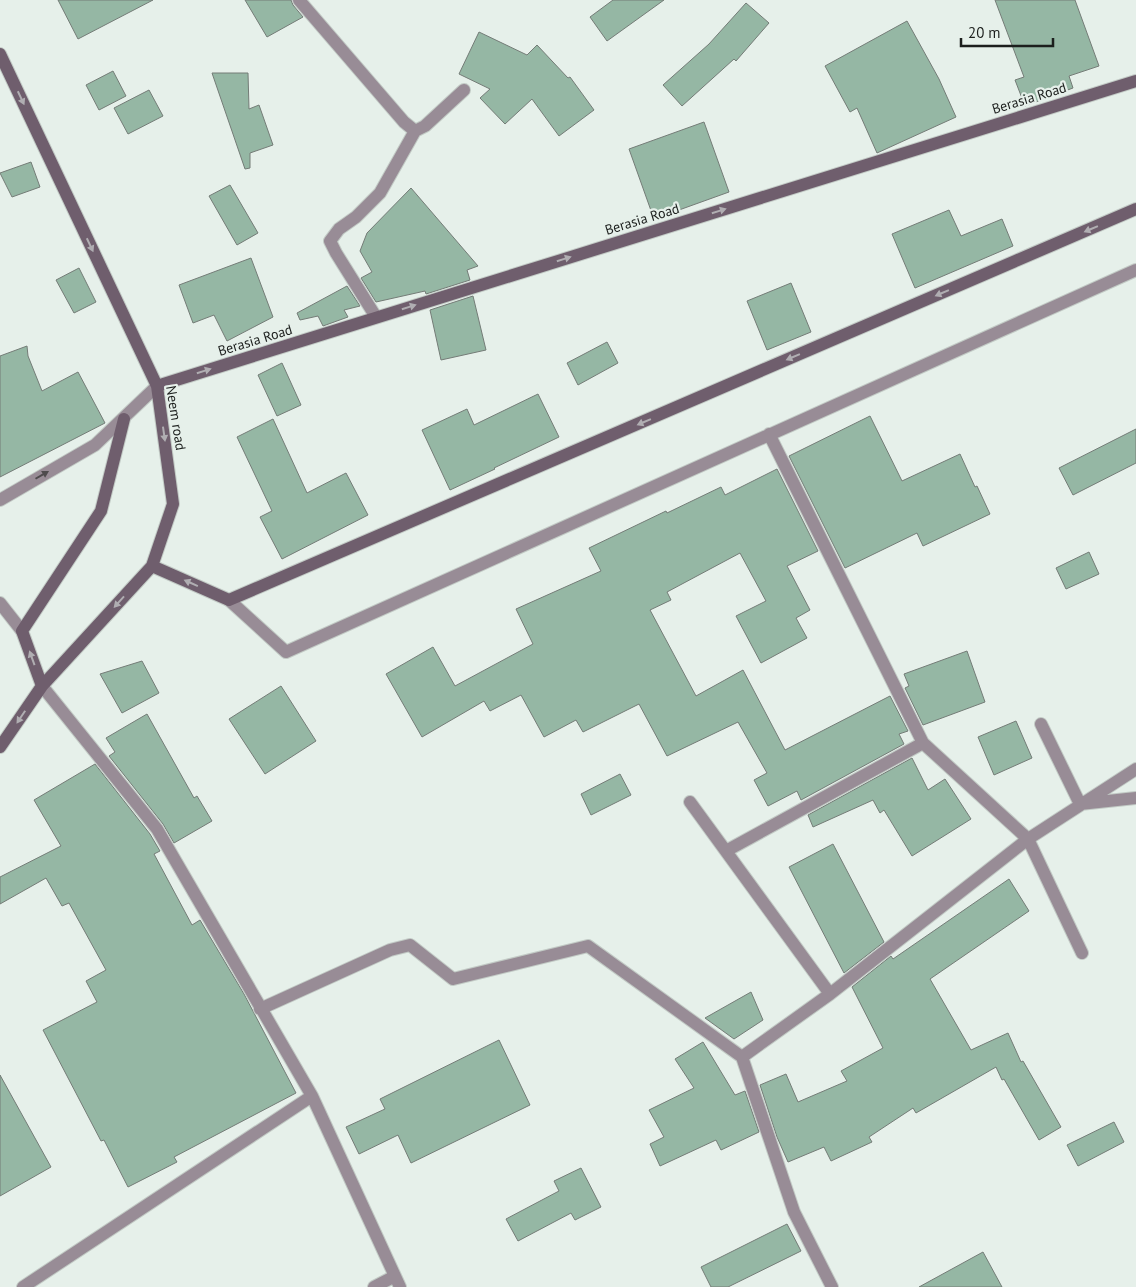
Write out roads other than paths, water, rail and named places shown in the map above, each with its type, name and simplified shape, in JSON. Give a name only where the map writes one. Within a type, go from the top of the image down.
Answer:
[{"type":"street","points":[[299,0],[404,122],[415,131]]},
{"type":"street","name":"Neem road","points":[[0,54],[157,386],[173,504],[152,566],[42,686]]},
{"type":"street","name":"Berasia Road","points":[[157,386],[1136,81]]},
{"type":"street","points":[[376,318],[330,241],[339,229],[356,217],[380,193],[415,131],[426,126],[464,90]]},
{"type":"street","points":[[229,600],[1136,209]]},
{"type":"street","points":[[152,566],[229,600],[286,652],[1136,270]]},
{"type":"street","points":[[0,500],[95,445],[157,386]]},
{"type":"street","points":[[22,631],[101,512],[124,418]]},
{"type":"street","points":[[769,434],[923,743],[1028,839],[1082,953]]},
{"type":"street","points":[[0,603],[22,631],[42,686],[157,829],[312,1096],[397,1281],[374,1287]]},
{"type":"street","points":[[0,747],[42,686]]},
{"type":"street","points":[[1041,724],[1080,804]]},
{"type":"street","points":[[726,851],[923,743]]},
{"type":"street","points":[[742,1057],[830,994],[1028,839],[1136,768]]},
{"type":"street","points":[[1080,804],[1136,798]]},
{"type":"street","points":[[690,802],[830,994]]},
{"type":"street","points":[[260,1009],[390,950],[410,945],[453,979],[588,946],[742,1057],[794,1212],[832,1287]]},
{"type":"street","points":[[22,1287],[312,1096]]}]
